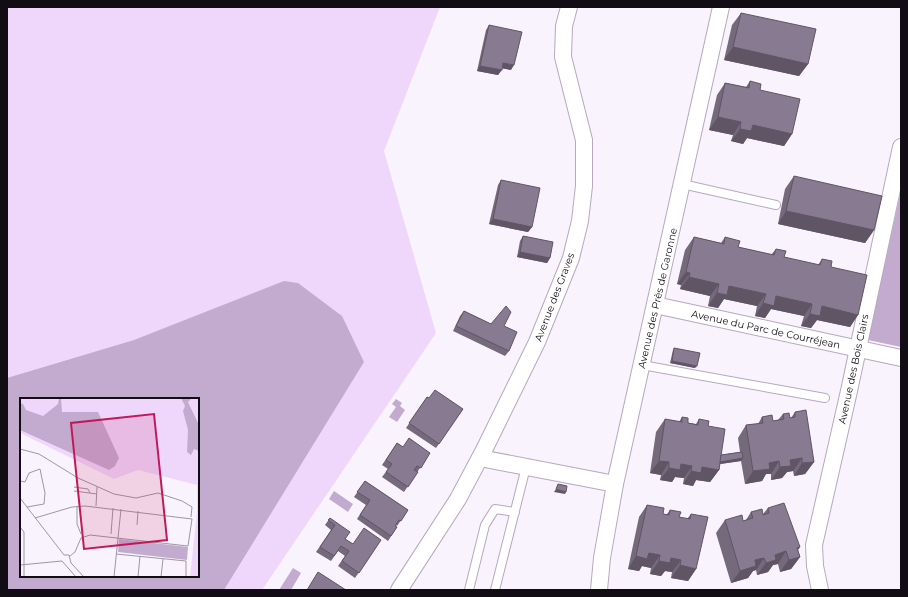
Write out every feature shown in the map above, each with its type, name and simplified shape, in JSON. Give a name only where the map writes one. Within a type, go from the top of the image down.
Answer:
[{"type":"street","name":"Avenue des Graves","points":[[399,590],[458,499],[480,458],[537,342],[571,258],[580,221],[584,186],[584,140],[563,57],[564,26],[569,7]]},
{"type":"street","name":"Avenue des Près de Garonne","points":[[599,590],[602,558],[615,484],[721,7]]},
{"type":"street","name":"Avenue des Bois Clairs","points":[[820,590],[815,566],[814,545],[849,391],[901,147]]},
{"type":"street","name":"Avenue du Parc de Courréjean","points":[[655,304],[901,358]]},
{"type":"street","points":[[480,458],[615,484]]},
{"type":"lane","points":[[682,184],[776,205]]},
{"type":"lane","points":[[642,365],[825,398]]},
{"type":"lane","points":[[495,590],[526,467]]},
{"type":"lane","points":[[469,590],[485,525],[494,508],[515,512]]},
{"type":"shaded area","points":[[7,7],[440,7],[384,151],[436,333],[262,590],[7,590]]},
{"type":"shaded area","points":[[901,190],[901,347],[868,340]]},
{"type":"shaded area","points":[[284,281],[298,283],[342,316],[364,362],[224,590],[7,590],[7,378],[134,340]]},
{"type":"shaded area","points":[[396,399],[402,403],[400,406],[405,410],[397,422],[389,417],[396,407],[392,404]]},
{"type":"shaded area","points":[[334,491],[353,504],[348,512],[329,499]]},
{"type":"shaded area","points":[[293,568],[301,573],[291,590],[279,590]]},
{"type":"building","points":[[741,13],[816,29],[808,64],[733,47]]},
{"type":"building","points":[[489,25],[522,32],[514,65],[503,63],[502,70],[480,66]]},
{"type":"building","points":[[750,81],[761,84],[760,90],[800,99],[792,134],[753,125],[751,131],[740,129],[741,122],[718,117],[725,83],[749,88]]},
{"type":"building","points":[[794,176],[882,196],[874,230],[786,211]]},
{"type":"building","points":[[501,180],[540,188],[532,227],[493,219]]},
{"type":"building","points":[[523,236],[553,242],[550,258],[520,252]]},
{"type":"building","points":[[694,237],[724,244],[725,237],[740,241],[738,247],[774,255],[776,249],[786,251],[784,257],[820,265],[822,259],[832,261],[831,267],[867,275],[858,315],[822,306],[820,316],[810,314],[812,304],[776,296],[774,306],[763,303],[766,294],[729,286],[727,295],[717,293],[719,284],[689,277],[690,273],[686,272]]},
{"type":"building","points":[[506,306],[511,312],[504,326],[517,332],[509,351],[456,326],[464,311],[491,324]]},
{"type":"building","points":[[674,348],[700,353],[697,366],[672,361]]},
{"type":"building","points":[[435,390],[463,409],[439,444],[409,423],[427,397],[429,398]]},
{"type":"building","points":[[806,410],[814,462],[802,463],[802,458],[790,460],[791,466],[780,467],[779,461],[769,463],[770,469],[753,471],[746,425],[763,423],[762,417],[772,415],[773,421],[784,419],[783,414],[789,413],[790,418],[795,417],[795,412]]},
{"type":"building","points":[[682,417],[688,418],[688,423],[698,425],[699,419],[709,421],[708,426],[725,429],[719,470],[702,467],[701,473],[691,471],[692,466],[681,464],[680,470],[669,468],[669,462],[659,461],[665,419],[682,422]]},
{"type":"building","points":[[409,438],[430,453],[421,468],[417,466],[414,470],[418,472],[408,487],[386,472],[392,464],[386,460],[397,443],[403,447]]},
{"type":"building","points":[[742,452],[743,458],[720,462],[721,455]]},
{"type":"building","points":[[365,481],[408,510],[401,521],[399,520],[395,526],[397,527],[391,536],[360,515],[370,500],[357,492]]},
{"type":"building","points":[[558,484],[567,486],[566,492],[556,489]]},
{"type":"building","points":[[784,503],[800,547],[797,548],[800,557],[789,560],[786,551],[775,555],[776,560],[766,563],[764,558],[755,560],[756,566],[740,571],[725,520],[742,515],[743,521],[753,518],[751,512],[762,509],[763,515],[769,513],[768,508]]},
{"type":"building","points":[[647,505],[664,508],[663,514],[669,515],[670,510],[681,512],[679,517],[690,519],[691,514],[708,517],[696,569],[680,565],[681,560],[671,558],[670,563],[659,561],[660,555],[649,553],[647,559],[636,556]]},
{"type":"building","points":[[330,518],[350,532],[345,539],[353,544],[364,528],[381,540],[359,573],[342,561],[349,551],[341,546],[334,556],[320,547],[335,525],[328,520]]},
{"type":"building","points":[[318,572],[346,590],[307,590]]}]
